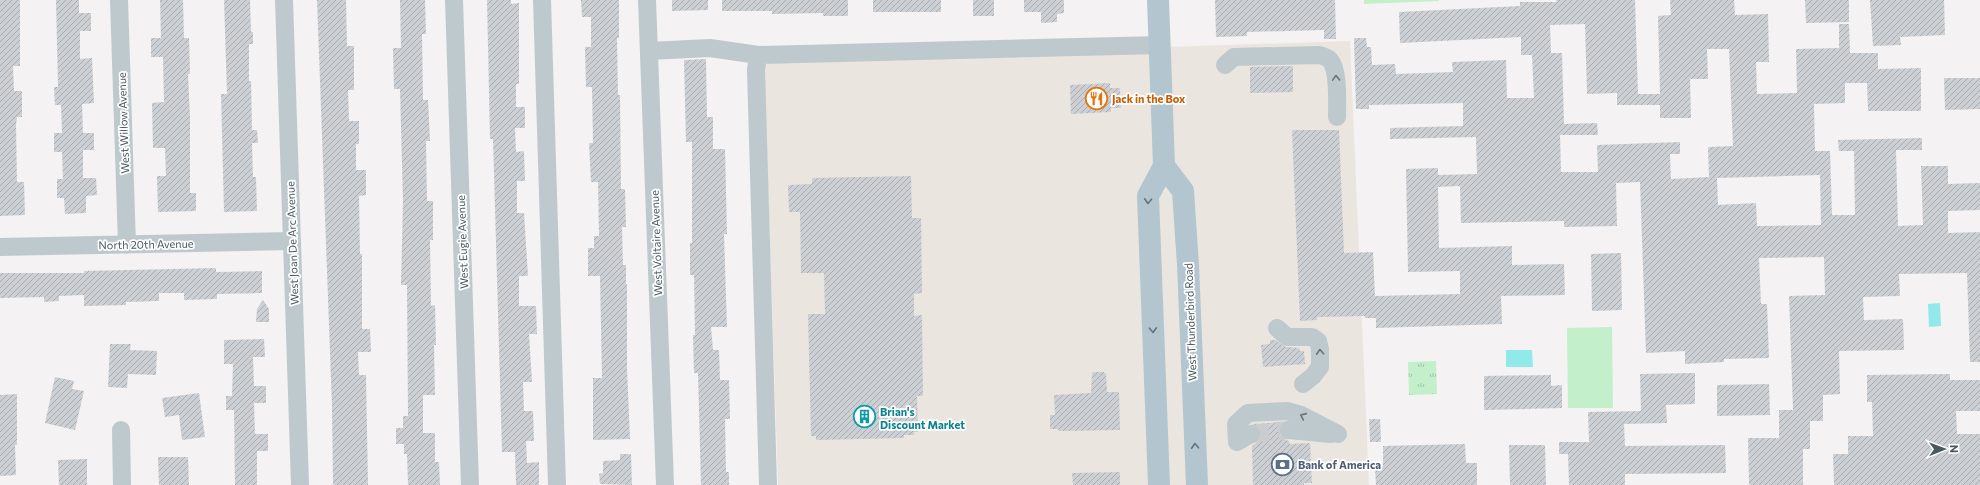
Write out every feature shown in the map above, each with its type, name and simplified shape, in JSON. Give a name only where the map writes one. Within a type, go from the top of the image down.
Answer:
[{"type":"main road","points":[[1158,0],[1164,166],[1148,196],[1159,485]]},
{"type":"main road","name":"West Thunderbird Road","points":[[1164,166],[1183,191],[1188,265],[1197,485]]},
{"type":"street","name":"West Willow Avenue","points":[[119,0],[127,245]]},
{"type":"street","name":"West Joan De Arc Avenue","points":[[284,0],[300,485]]},
{"type":"street","name":"West Eugie Avenue","points":[[454,0],[470,485]]},
{"type":"street","points":[[542,0],[557,485]]},
{"type":"street","name":"West Voltaire Avenue","points":[[647,0],[665,485]]},
{"type":"street","points":[[649,51],[710,48],[758,55],[1160,45]]},
{"type":"street","points":[[758,55],[756,70],[768,485]]},
{"type":"street","points":[[1225,65],[1234,57],[1319,55],[1329,59],[1335,69],[1337,117]]},
{"type":"street","name":"North 20th Avenue","points":[[0,247],[292,241]]},
{"type":"street","points":[[1277,328],[1288,336],[1312,336],[1318,341],[1320,349],[1320,367],[1313,376],[1303,384]]},
{"type":"street","points":[[1244,438],[1236,424],[1248,413],[1287,410],[1301,414],[1338,434],[1289,430]]},
{"type":"street","points":[[121,430],[122,485]]},
{"type":"shaded area","points":[[1350,41],[1369,485],[778,485],[764,66],[771,60]]},
{"type":"green space","points":[[1364,0],[1439,0],[1439,1],[1364,4]]},
{"type":"green space","points":[[1612,327],[1613,408],[1568,408],[1567,328]]},
{"type":"green space","points":[[1436,361],[1437,394],[1409,395],[1408,362]]},
{"type":"water","points":[[1940,303],[1941,326],[1929,327],[1928,304]]},
{"type":"water","points":[[1506,350],[1532,350],[1533,367],[1506,367]]},
{"type":"building","points":[[0,0],[20,0],[20,66],[13,66],[14,91],[22,91],[22,117],[17,117],[16,125],[17,182],[24,182],[25,215],[0,216]]},
{"type":"building","points":[[56,0],[79,0],[79,13],[91,13],[91,31],[80,31],[80,59],[92,58],[94,103],[82,104],[83,133],[94,133],[94,150],[83,150],[83,178],[96,178],[97,195],[86,196],[86,213],[65,214],[64,198],[57,198],[57,179],[63,179],[62,152],[54,152],[54,133],[62,133],[61,105],[55,105],[54,87],[58,87]]},
{"type":"building","points":[[160,0],[183,0],[184,38],[189,38],[190,74],[188,74],[190,118],[190,193],[196,193],[196,211],[158,212],[157,176],[166,176],[165,148],[153,148],[152,103],[164,102],[163,57],[151,57],[151,38],[161,38]]},
{"type":"building","points":[[224,0],[250,0],[253,44],[249,44],[249,81],[251,81],[252,130],[257,130],[258,143],[252,143],[253,177],[256,177],[257,211],[224,212],[221,94],[227,94]]},
{"type":"building","points":[[317,0],[346,0],[347,46],[354,46],[354,90],[348,90],[349,121],[359,121],[359,144],[356,144],[356,170],[366,170],[366,195],[359,196],[360,254],[362,254],[362,329],[370,329],[371,352],[358,352],[359,375],[366,375],[368,485],[333,485],[332,406]]},
{"type":"building","points":[[400,0],[425,0],[426,34],[422,34],[423,100],[428,100],[430,141],[426,141],[427,201],[433,201],[433,240],[430,240],[431,306],[435,305],[436,345],[434,345],[435,395],[423,395],[423,433],[435,433],[435,462],[439,462],[440,485],[408,485],[407,454],[404,454],[404,444],[396,444],[396,428],[403,428],[403,416],[408,416],[407,285],[401,285],[403,201],[400,89],[394,89],[393,48],[401,48]]},
{"type":"building","points":[[487,0],[511,0],[511,4],[519,3],[519,84],[516,84],[516,107],[525,107],[525,128],[515,128],[516,152],[524,151],[525,181],[517,181],[517,213],[524,213],[528,276],[519,276],[519,306],[536,306],[537,334],[529,334],[532,382],[523,382],[524,411],[533,411],[534,441],[526,441],[527,463],[539,462],[539,485],[516,485],[515,452],[502,452],[493,139],[490,139]]},
{"type":"building","points":[[581,0],[619,0],[619,38],[617,38],[618,95],[620,95],[621,189],[625,189],[626,227],[622,227],[623,265],[626,265],[627,284],[627,369],[630,439],[593,440],[593,378],[602,378],[600,276],[588,276],[588,248],[594,248],[594,236],[599,236],[598,182],[591,182],[589,143],[593,143],[592,87],[586,87],[585,47],[591,47],[591,17],[582,17]]},
{"type":"building","points":[[672,0],[708,0],[708,10],[672,11]]},
{"type":"building","points":[[722,0],[848,0],[848,16],[823,16],[823,13],[772,14],[772,11],[722,11]]},
{"type":"building","points":[[873,0],[941,0],[941,12],[873,12]]},
{"type":"building","points":[[973,0],[994,0],[994,16],[973,16]]},
{"type":"building","points":[[1024,0],[1064,0],[1064,13],[1057,14],[1057,22],[1041,23],[1041,12],[1024,12]]},
{"type":"building","points":[[1215,0],[1335,0],[1336,39],[1324,39],[1324,30],[1247,32],[1247,36],[1216,37]]},
{"type":"building","points":[[1556,0],[1635,0],[1638,94],[1660,94],[1658,16],[1671,15],[1670,0],[1734,0],[1735,15],[1768,14],[1769,62],[1756,62],[1757,94],[1797,93],[1796,49],[1839,48],[1839,24],[1849,24],[1850,53],[1878,53],[1878,69],[1921,68],[1921,111],[1868,111],[1867,83],[1845,83],[1845,103],[1814,104],[1815,151],[1830,151],[1832,215],[1855,215],[1854,151],[1839,151],[1838,140],[1922,138],[1922,150],[1896,150],[1898,226],[1923,225],[1921,166],[1948,166],[1948,184],[1980,183],[1980,210],[1948,211],[1948,233],[1980,232],[1980,362],[1970,362],[1967,273],[1899,274],[1900,296],[1863,297],[1864,320],[1903,319],[1904,350],[1839,351],[1840,394],[1823,395],[1823,421],[1810,421],[1810,449],[1803,449],[1803,485],[1749,485],[1748,438],[1779,438],[1779,410],[1793,410],[1789,296],[1825,295],[1824,257],[1759,258],[1761,304],[1767,304],[1769,358],[1724,359],[1724,362],[1685,364],[1685,351],[1646,353],[1640,182],[1616,183],[1617,226],[1564,227],[1564,221],[1461,223],[1460,186],[1438,187],[1439,248],[1512,246],[1512,265],[1564,264],[1565,295],[1501,296],[1502,324],[1376,328],[1376,318],[1365,318],[1365,316],[1317,317],[1317,320],[1300,321],[1292,130],[1339,130],[1344,253],[1373,252],[1375,296],[1460,294],[1460,271],[1408,272],[1406,169],[1438,168],[1438,175],[1477,174],[1476,137],[1390,139],[1390,128],[1463,126],[1463,103],[1369,105],[1369,109],[1356,109],[1354,38],[1366,38],[1367,47],[1371,47],[1372,65],[1395,64],[1396,74],[1453,72],[1452,62],[1506,60],[1507,98],[1534,98],[1532,55],[1521,55],[1521,37],[1400,43],[1399,12],[1520,6],[1520,2],[1557,2]],"holes":[[[1585,24],[1587,94],[1617,93],[1617,105],[1660,105],[1660,118],[1691,118],[1690,79],[1708,79],[1707,49],[1729,49],[1733,146],[1708,147],[1709,177],[1671,179],[1670,154],[1680,154],[1680,142],[1597,145],[1598,172],[1561,172],[1560,135],[1598,135],[1597,123],[1564,124],[1562,53],[1551,53],[1550,25]],[[1820,175],[1821,225],[1757,226],[1756,203],[1718,205],[1717,178]]]},
{"type":"building","points":[[1805,0],[1849,0],[1849,22],[1806,23]]},
{"type":"building","points":[[1870,0],[1944,0],[1945,35],[1900,37],[1901,45],[1873,46]]},
{"type":"building","points":[[706,59],[707,117],[713,117],[713,149],[725,149],[727,234],[724,234],[727,327],[711,327],[713,350],[719,350],[720,380],[729,380],[730,419],[725,419],[726,472],[729,472],[729,485],[701,485],[698,373],[694,373],[694,275],[690,275],[690,243],[692,243],[692,142],[686,142],[684,60]]},
{"type":"building","points":[[1293,66],[1293,92],[1250,93],[1250,67]]},
{"type":"building","points":[[1944,78],[1980,78],[1980,109],[1945,110]]},
{"type":"building","name":"Jack in the Box","points":[[1110,83],[1110,88],[1120,88],[1121,108],[1111,108],[1111,112],[1071,114],[1070,85]]},
{"type":"building","points":[[911,176],[912,218],[921,218],[922,293],[914,294],[914,316],[922,315],[923,396],[917,396],[918,432],[914,432],[914,435],[904,435],[904,438],[816,440],[816,436],[811,436],[808,314],[825,314],[824,273],[801,273],[800,212],[789,212],[788,185],[812,184],[812,178]]},
{"type":"building","points":[[1621,253],[1622,310],[1592,311],[1591,254]]},
{"type":"building","points":[[216,268],[216,272],[262,271],[262,293],[217,294],[217,299],[184,300],[184,293],[159,293],[159,301],[126,302],[126,305],[84,306],[84,295],[59,296],[59,301],[44,302],[44,297],[0,298],[0,273],[84,273],[84,271]]},
{"type":"building","points":[[263,300],[269,309],[269,322],[256,322],[257,309]]},
{"type":"building","points":[[264,339],[265,357],[253,357],[254,386],[266,386],[266,403],[254,403],[255,434],[268,434],[268,451],[257,451],[257,485],[235,485],[234,410],[226,410],[226,396],[232,396],[233,364],[224,364],[224,340]]},
{"type":"building","points":[[1270,340],[1275,340],[1286,347],[1299,348],[1300,351],[1304,351],[1305,364],[1263,367],[1261,345],[1270,344]]},
{"type":"building","points":[[110,344],[131,344],[130,350],[157,351],[156,375],[128,374],[127,388],[108,387]]},
{"type":"building","points":[[1092,372],[1106,373],[1107,392],[1119,392],[1120,430],[1059,431],[1058,429],[1050,429],[1050,415],[1055,415],[1054,395],[1091,393]]},
{"type":"building","points":[[1695,373],[1695,404],[1666,405],[1667,423],[1624,424],[1625,446],[1725,445],[1726,473],[1625,474],[1625,485],[1569,485],[1568,454],[1559,454],[1559,442],[1589,442],[1588,412],[1641,411],[1640,374]]},
{"type":"building","points":[[1950,374],[1950,380],[1980,380],[1980,411],[1956,411],[1957,434],[1980,434],[1980,485],[1834,485],[1833,454],[1848,454],[1848,436],[1873,436],[1872,402],[1867,402],[1867,375]]},
{"type":"building","points":[[1551,375],[1551,386],[1562,385],[1562,408],[1484,410],[1484,376]]},
{"type":"building","points":[[55,377],[74,381],[72,389],[84,391],[75,430],[45,423]]},
{"type":"building","points":[[1769,384],[1770,415],[1717,416],[1717,385]]},
{"type":"building","points":[[199,393],[205,437],[182,440],[179,415],[165,417],[162,398]]},
{"type":"building","points":[[17,394],[17,445],[15,445],[16,475],[0,476],[0,395]]},
{"type":"building","points":[[1369,419],[1380,419],[1381,442],[1370,442]]},
{"type":"building","name":"Bank of America","points":[[1283,422],[1279,429],[1279,434],[1283,439],[1289,441],[1290,444],[1310,443],[1312,483],[1304,483],[1304,485],[1253,485],[1252,446],[1260,440],[1261,434],[1260,428],[1252,424]]},
{"type":"building","points":[[1465,444],[1466,463],[1477,463],[1477,485],[1376,485],[1375,466],[1383,466],[1383,446]]},
{"type":"building","points":[[1509,445],[1545,445],[1546,485],[1510,485]]},
{"type":"building","points":[[620,454],[631,454],[632,485],[600,484],[599,474],[603,473],[603,461],[620,460]]},
{"type":"building","points":[[158,457],[188,457],[189,485],[159,485]]},
{"type":"building","points":[[87,459],[87,485],[59,485],[58,460]]},
{"type":"building","points":[[1120,472],[1120,485],[1073,485],[1072,473]]},
{"type":"tunnel","points":[[1251,434],[1289,430]]},
{"type":"place","name":"Jack in the Box","points":[[1096,98]]},
{"type":"place","name":"Brian's Discount Market","points":[[864,417]]},
{"type":"place","name":"Bank of America","points":[[1282,464]]}]
